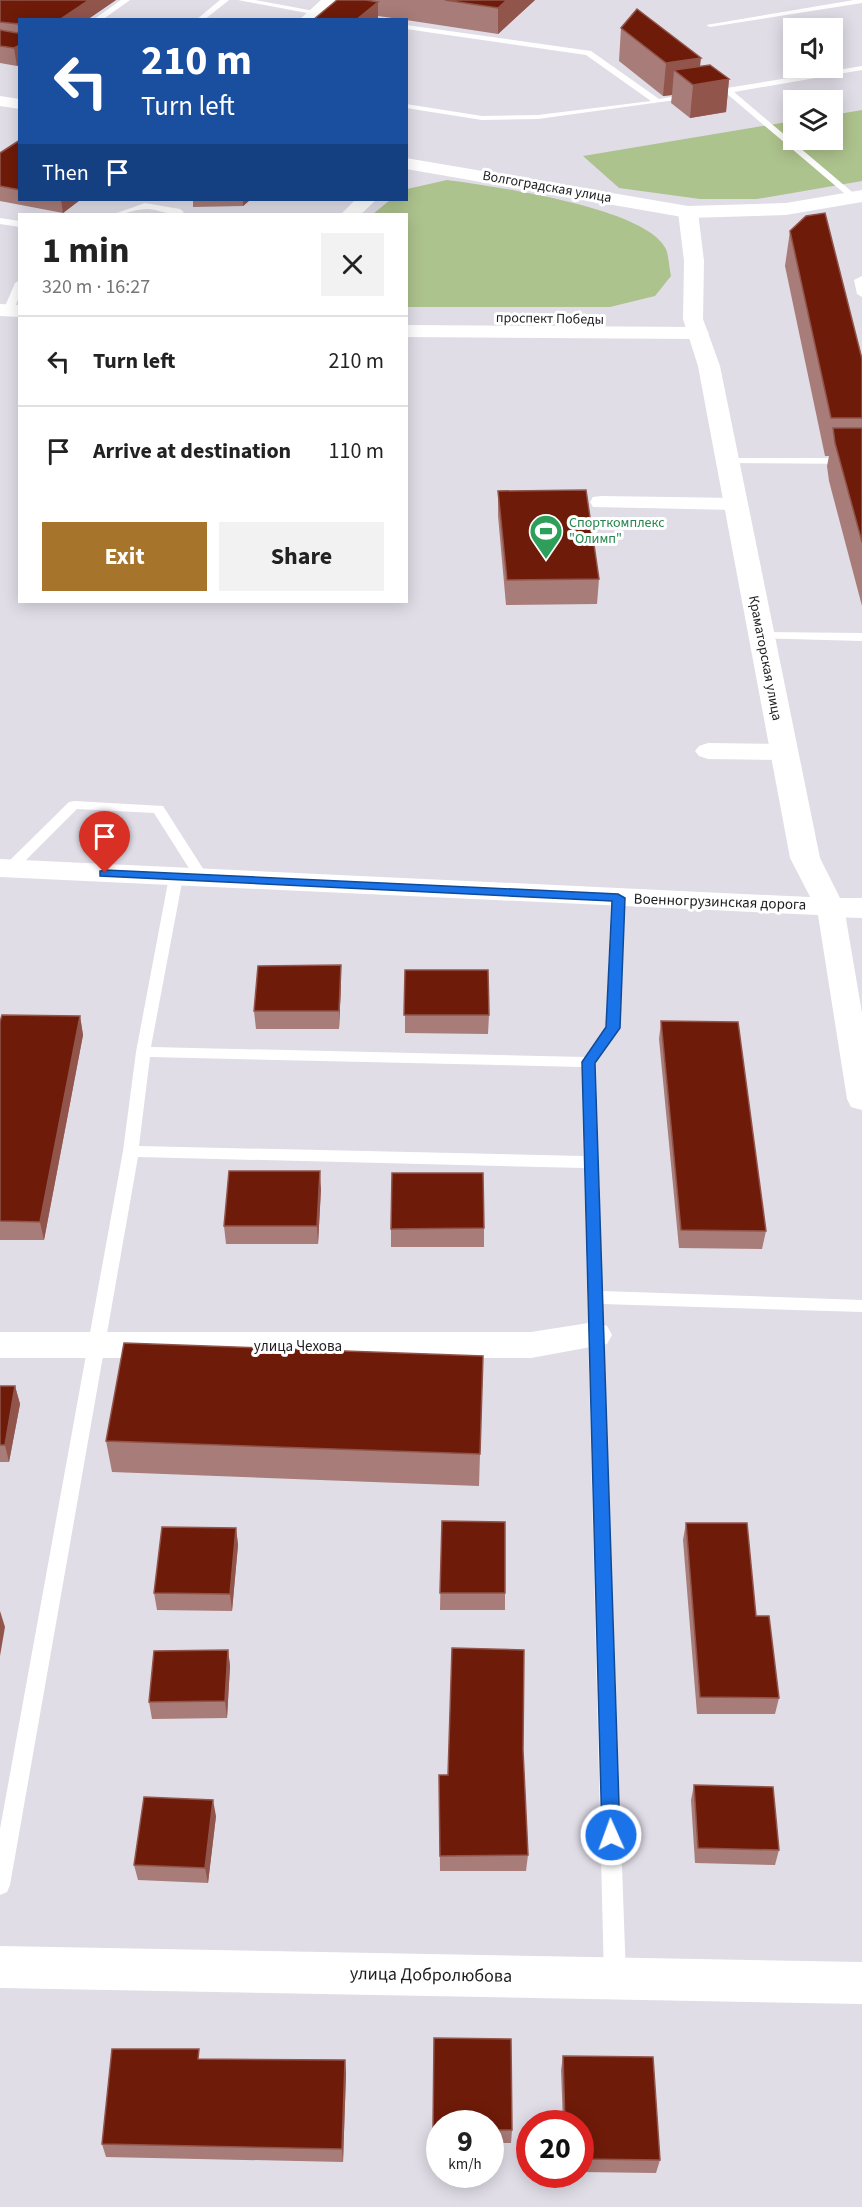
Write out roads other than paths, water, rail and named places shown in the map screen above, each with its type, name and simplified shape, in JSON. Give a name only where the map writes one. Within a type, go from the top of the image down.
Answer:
[{"type":"street","points":[[312,16],[332,0]]},
{"type":"street","points":[[0,93],[18,96]]},
{"type":"street","points":[[0,101],[18,104]]},
{"type":"street","name":"Волгоградская улица","points":[[408,163],[688,212]]},
{"type":"street","points":[[688,212],[786,209],[858,196]]},
{"type":"street","points":[[351,213],[365,201]]},
{"type":"street","name":"Краматорская улица","points":[[688,212],[694,261],[696,326],[709,366],[805,858],[830,907],[861,1089]]},
{"type":"street","name":"проспект Победы","points":[[408,316],[696,326]]},
{"type":"street","points":[[408,331],[696,326]]},
{"type":"street","points":[[601,502],[736,504]]},
{"type":"street","points":[[708,752],[783,752]]},
{"type":"street","name":"Военногрузинская дорога","points":[[4,868],[830,907]]},
{"type":"street","points":[[830,907],[862,908]]},
{"type":"street","name":"улица Чехова","points":[[0,1345],[531,1345],[595,1335]]},
{"type":"street","name":"улица Добролюбова","points":[[0,1967],[862,1983]]},
{"type":"lane","points":[[99,18],[126,0]]},
{"type":"lane","points":[[202,18],[225,0]]},
{"type":"lane","points":[[242,0],[312,16],[336,18]]},
{"type":"lane","points":[[710,25],[862,1]]},
{"type":"lane","points":[[408,27],[588,53],[658,102]]},
{"type":"lane","points":[[408,106],[482,118],[538,117],[658,102],[862,68]]},
{"type":"lane","points":[[728,91],[858,196]]},
{"type":"lane","points":[[120,213],[145,206],[180,212]]},
{"type":"lane","points":[[0,220],[18,224]]},
{"type":"lane","points":[[862,279],[859,279],[862,294]]},
{"type":"lane","points":[[9,317],[18,289]]},
{"type":"lane","points":[[726,461],[862,461]]},
{"type":"lane","points":[[760,636],[862,637]]},
{"type":"lane","points":[[0,1885],[131,1150],[143,1052],[189,878],[158,809],[74,805],[4,868]]},
{"type":"lane","points":[[615,1978],[589,1062],[613,1028],[618,898]]},
{"type":"lane","points":[[143,1052],[589,1062]]},
{"type":"lane","points":[[131,1150],[591,1162]]},
{"type":"lane","points":[[594,1297],[862,1306]]},
{"type":"place","name":"Спорткомплекс \"Олимп\"","points":[[546,560]]}]
